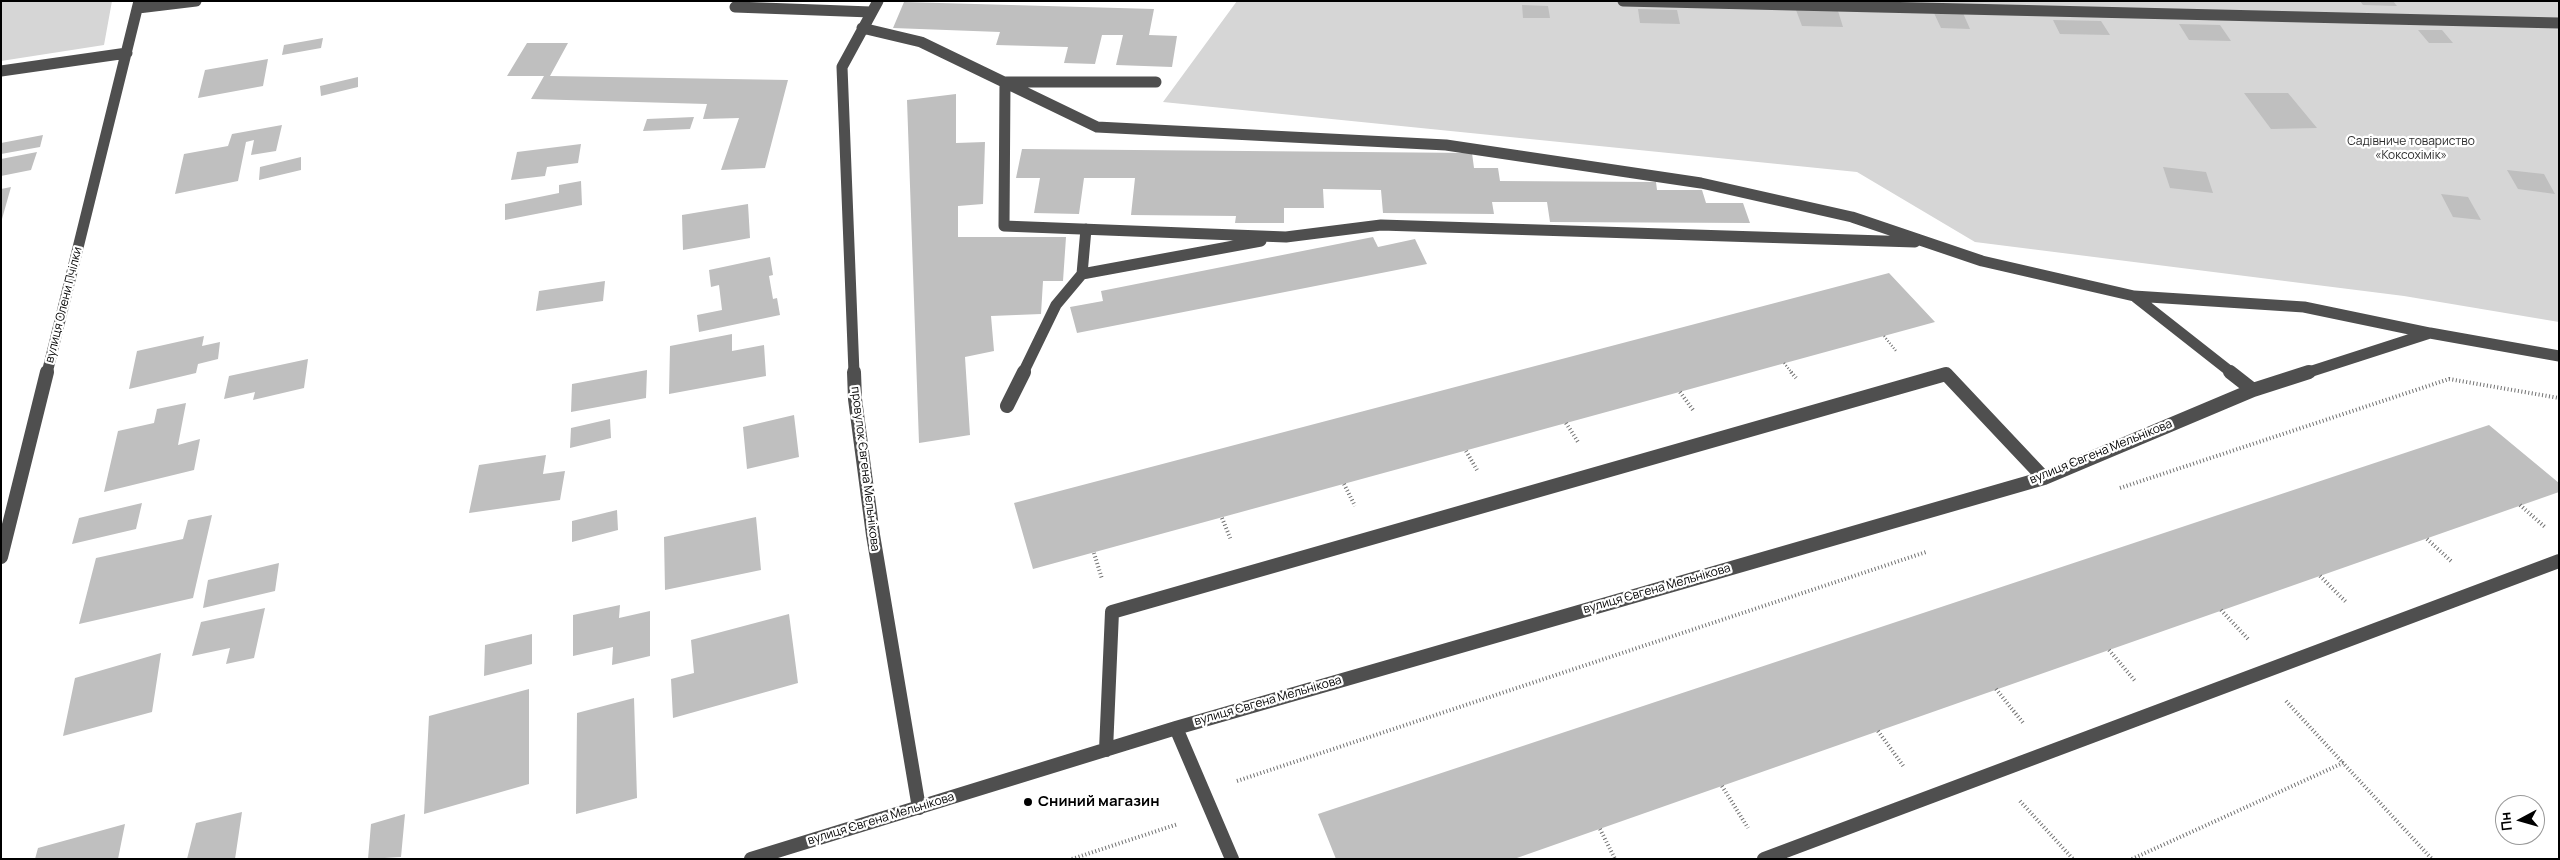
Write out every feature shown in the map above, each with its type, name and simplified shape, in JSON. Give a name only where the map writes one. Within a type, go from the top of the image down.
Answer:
[{"type":"street","points":[[139,4],[196,1]]},
{"type":"street","points":[[878,1],[862,28],[921,42],[1097,127],[1446,145],[1701,183],[1852,216],[1982,261],[2134,296],[2304,307],[2430,333]]},
{"type":"street","points":[[1623,1],[2559,23]]},
{"type":"street","name":"вулиця Олени Пчілки","points":[[1,558],[139,4]]},
{"type":"street","points":[[734,8],[871,12]]},
{"type":"street","name":"провулок Євгена Мельнікова","points":[[862,28],[842,67],[855,400],[873,535],[919,808]]},
{"type":"street","points":[[1,71],[128,53]]},
{"type":"street","points":[[1005,82],[1156,82]]},
{"type":"street","points":[[1005,82],[1004,226],[1286,236]]},
{"type":"street","points":[[1082,274],[1286,236],[1381,225],[1928,242]]},
{"type":"street","points":[[1007,406],[1056,304],[1082,274],[1086,229]]},
{"type":"street","points":[[2134,296],[2254,390]]},
{"type":"street","name":"вулиця Євгена Мельнікова","points":[[750,859],[1176,728],[2044,478],[2254,390],[2430,333],[2559,356]]},
{"type":"street","points":[[1106,750],[1112,612],[1946,374],[2044,478]]},
{"type":"street","points":[[1766,858],[2559,561]]},
{"type":"street","points":[[1176,728],[1232,859]]},
{"type":"path","points":[[2119,488],[2449,379],[2559,398]]},
{"type":"path","points":[[2520,505],[2552,533]]},
{"type":"path","points":[[1203,792],[1930,551]]},
{"type":"path","points":[[2260,673],[2432,859]]},
{"type":"path","points":[[1878,731],[1926,798]]},
{"type":"path","points":[[2132,859],[2343,762]]},
{"type":"path","points":[[1995,773],[2073,859]]},
{"type":"path","points":[[1722,786],[1766,858]]},
{"type":"path","points":[[1072,859],[1212,813]]},
{"type":"path","points":[[1600,829],[1615,859]]},
{"type":"green space","points":[[1,1],[112,1],[104,45],[1,61]]},
{"type":"green space","name":"Садівниче товариство «Коксохімік»","points":[[1237,1],[2559,1],[2559,322],[2404,296],[1975,242],[1857,172],[1163,102]]},
{"type":"building","points":[[2360,1],[2393,1],[2397,6],[2363,5]]},
{"type":"building","points":[[904,2],[1154,9],[1149,35],[1177,36],[1172,67],[1116,65],[1123,35],[1102,35],[1095,64],[1064,63],[1068,47],[996,45],[1000,32],[893,28]]},
{"type":"building","points":[[1522,5],[1548,6],[1550,18],[1523,18]]},
{"type":"building","points":[[1638,9],[1677,10],[1680,24],[1640,23]]},
{"type":"building","points":[[1796,10],[1838,11],[1843,27],[1802,26]]},
{"type":"building","points":[[1934,13],[1963,13],[1970,29],[1941,28]]},
{"type":"building","points":[[2053,20],[2101,21],[2110,35],[2060,34]]},
{"type":"building","points":[[2179,24],[2220,25],[2231,41],[2189,40]]},
{"type":"building","points":[[2418,30],[2442,30],[2453,43],[2429,43]]},
{"type":"building","points":[[323,38],[321,48],[282,55],[284,45]]},
{"type":"building","points":[[527,43],[568,43],[550,76],[788,80],[765,168],[721,170],[739,118],[703,119],[707,104],[531,99],[544,76],[507,76]]},
{"type":"building","points":[[268,59],[263,86],[198,98],[205,70]]},
{"type":"building","points":[[358,77],[358,87],[321,96],[320,86]]},
{"type":"building","points":[[2244,93],[2288,93],[2317,128],[2271,129]]},
{"type":"building","points":[[956,94],[956,143],[985,142],[983,204],[958,206],[958,237],[1066,237],[1063,281],[1043,281],[1041,314],[991,316],[994,351],[965,357],[970,435],[919,443],[907,100]]},
{"type":"building","points":[[694,117],[690,129],[643,131],[647,119]]},
{"type":"building","points":[[282,125],[276,151],[251,155],[254,140],[246,142],[238,181],[175,194],[184,154],[228,146],[232,134]]},
{"type":"building","points":[[43,135],[40,147],[1,154],[1,143]]},
{"type":"building","points":[[581,144],[578,163],[547,167],[545,176],[511,180],[517,152]]},
{"type":"building","points":[[1022,149],[1472,153],[1474,168],[1498,168],[1500,181],[1656,182],[1657,190],[1702,190],[1706,203],[1743,203],[1750,223],[1550,222],[1547,202],[1492,202],[1494,214],[1383,213],[1381,190],[1323,189],[1324,208],[1284,208],[1284,223],[1235,223],[1236,216],[1131,215],[1135,178],[1084,178],[1079,214],[1034,213],[1040,178],[1016,178]]},
{"type":"building","points":[[37,152],[31,170],[1,176],[1,159]]},
{"type":"building","points":[[301,157],[301,170],[259,180],[260,167]]},
{"type":"building","points":[[2163,167],[2206,172],[2213,193],[2170,188]]},
{"type":"building","points":[[2507,170],[2544,174],[2555,194],[2518,189]]},
{"type":"building","points":[[581,181],[582,205],[505,220],[505,204],[559,193],[559,185]]},
{"type":"building","points":[[11,187],[2,219],[1,219],[1,189]]},
{"type":"building","points":[[2441,194],[2468,197],[2481,220],[2453,217]]},
{"type":"building","points":[[748,204],[750,238],[683,250],[682,215]]},
{"type":"building","points":[[1373,237],[1378,247],[1415,239],[1427,264],[1077,333],[1070,307],[1103,301],[1101,291]]},
{"type":"building","points":[[770,257],[773,275],[769,276],[773,299],[777,298],[780,315],[699,332],[697,315],[722,310],[719,285],[711,287],[709,270]]},
{"type":"building","points":[[1889,273],[1935,322],[1033,569],[1014,503]]},
{"type":"building","points":[[605,281],[603,301],[536,311],[539,291]]},
{"type":"building","points":[[732,334],[732,351],[764,345],[766,376],[669,394],[670,346]]},
{"type":"building","points":[[204,336],[202,346],[220,342],[218,359],[198,364],[196,373],[129,389],[137,351]]},
{"type":"building","points":[[308,359],[304,388],[253,400],[255,392],[224,399],[229,376]]},
{"type":"building","points":[[647,370],[646,398],[571,412],[572,384]]},
{"type":"building","points":[[186,403],[178,445],[200,439],[194,470],[104,492],[118,431],[154,423],[157,409]]},
{"type":"building","points":[[794,415],[799,457],[747,469],[743,427]]},
{"type":"building","points":[[610,419],[611,438],[570,448],[571,428]]},
{"type":"building","points":[[2489,425],[2559,483],[2559,492],[1514,859],[1336,859],[1318,814]]},
{"type":"building","points":[[546,455],[543,474],[565,471],[560,500],[469,513],[479,465]]},
{"type":"building","points":[[142,503],[136,529],[72,544],[79,518]]},
{"type":"building","points":[[617,510],[618,530],[572,542],[572,521]]},
{"type":"building","points":[[212,515],[193,598],[79,624],[96,558],[183,539],[188,520]]},
{"type":"building","points":[[756,517],[761,570],[665,590],[664,537]]},
{"type":"building","points":[[279,563],[275,591],[203,608],[208,580]]},
{"type":"building","points":[[620,605],[619,618],[650,611],[650,656],[612,665],[613,647],[573,656],[573,615]]},
{"type":"building","points":[[265,608],[254,658],[226,664],[230,648],[192,656],[201,622]]},
{"type":"building","points":[[789,614],[798,683],[673,718],[671,679],[694,673],[691,640]]},
{"type":"building","points":[[532,634],[532,664],[484,676],[485,645]]},
{"type":"building","points":[[161,653],[152,712],[63,736],[75,678]]},
{"type":"building","points":[[529,689],[529,784],[424,814],[429,716]]},
{"type":"building","points":[[634,698],[637,798],[576,814],[577,713]]},
{"type":"building","points":[[242,812],[235,859],[187,859],[196,823]]},
{"type":"building","points":[[405,814],[401,857],[368,859],[371,824]]},
{"type":"building","points":[[125,824],[118,859],[35,859],[38,848]]},
{"type":"place","name":"Сниний магазин","points":[[1028,802]]}]
